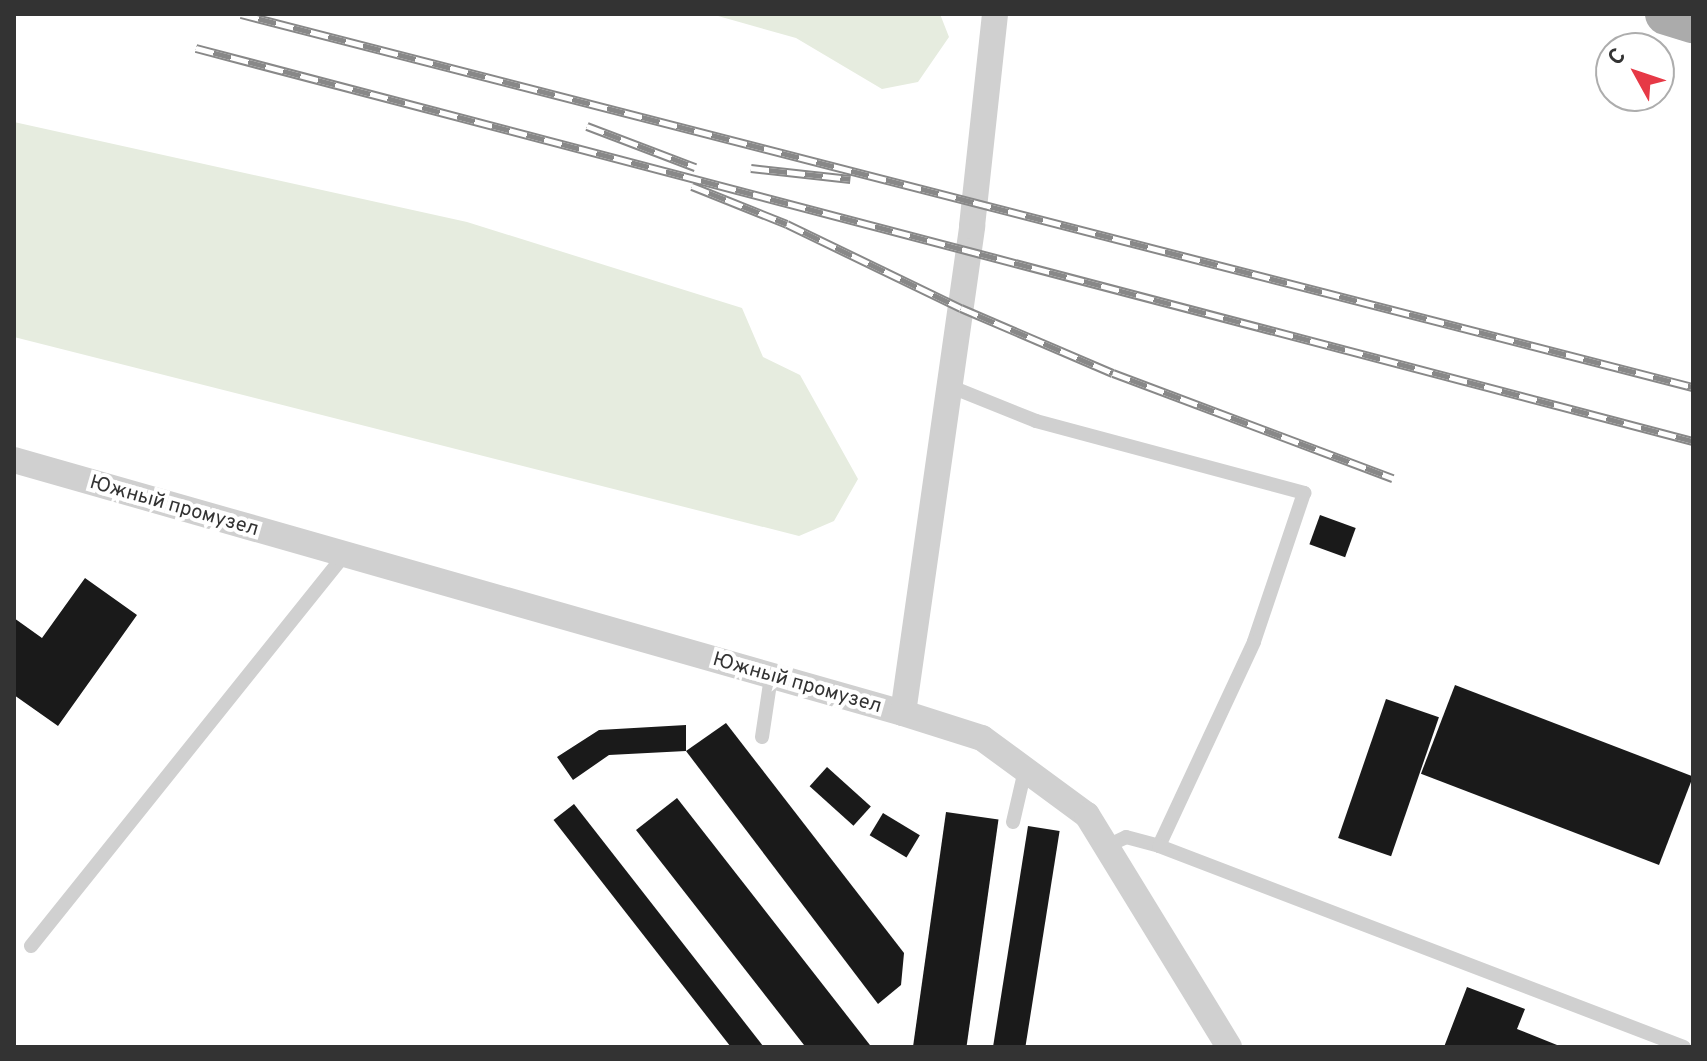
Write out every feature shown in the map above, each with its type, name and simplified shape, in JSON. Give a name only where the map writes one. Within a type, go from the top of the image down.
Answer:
[{"type":"main road","points":[[1666,14],[1693,22]]},
{"type":"street","name":"Южный промузел","points":[[14,460],[343,557],[903,713],[949,386],[995,14]]},
{"type":"street","points":[[903,713],[982,738],[1087,815],[1229,1047]]},
{"type":"lane","points":[[949,386],[1036,421],[1304,493],[1254,642],[1159,846]]},
{"type":"lane","points":[[31,946],[343,557]]},
{"type":"lane","points":[[762,737],[771,677]]},
{"type":"lane","points":[[1013,822],[1025,770]]},
{"type":"lane","points":[[1107,846],[1126,837],[1159,846],[1684,1047]]},
{"type":"shaded area","points":[[711,14],[940,14],[949,37],[918,82],[882,89],[796,38]]},
{"type":"shaded area","points":[[14,122],[467,222],[742,308],[763,357],[800,375],[858,479],[834,521],[799,536],[14,337]]},
{"type":"building","points":[[1320,515],[1356,528],[1345,557],[1309,544]]},
{"type":"building","points":[[85,578],[137,615],[58,726],[14,695],[14,618],[42,638]]},
{"type":"building","points":[[1455,685],[1693,776],[1659,865],[1421,774]]},
{"type":"building","points":[[1386,699],[1439,717],[1391,856],[1338,838]]},
{"type":"building","points":[[726,723],[904,953],[901,985],[878,1004],[686,751]]},
{"type":"building","points":[[686,725],[686,751],[609,755],[573,780],[557,757],[599,730]]},
{"type":"building","points":[[827,767],[871,806],[853,826],[810,786]]},
{"type":"building","points":[[677,798],[870,1045],[806,1047],[636,830]]},
{"type":"building","points":[[574,804],[764,1047],[731,1047],[554,820]]},
{"type":"building","points":[[946,812],[998,819],[966,1047],[913,1047]]},
{"type":"building","points":[[883,813],[920,835],[906,857],[870,835]]},
{"type":"building","points":[[1028,826],[1060,831],[1025,1047],[993,1046]]},
{"type":"building","points":[[1467,987],[1525,1009],[1517,1029],[1562,1047],[1444,1047]]},
{"type":"railway","points":[[241,14],[1693,387]]},
{"type":"railway","points":[[196,48],[1693,441]]},
{"type":"railway","points":[[587,126],[695,167]]},
{"type":"railway","points":[[751,168],[850,179]]},
{"type":"railway","points":[[692,186],[787,224],[961,308],[1113,373],[1393,478]]}]
